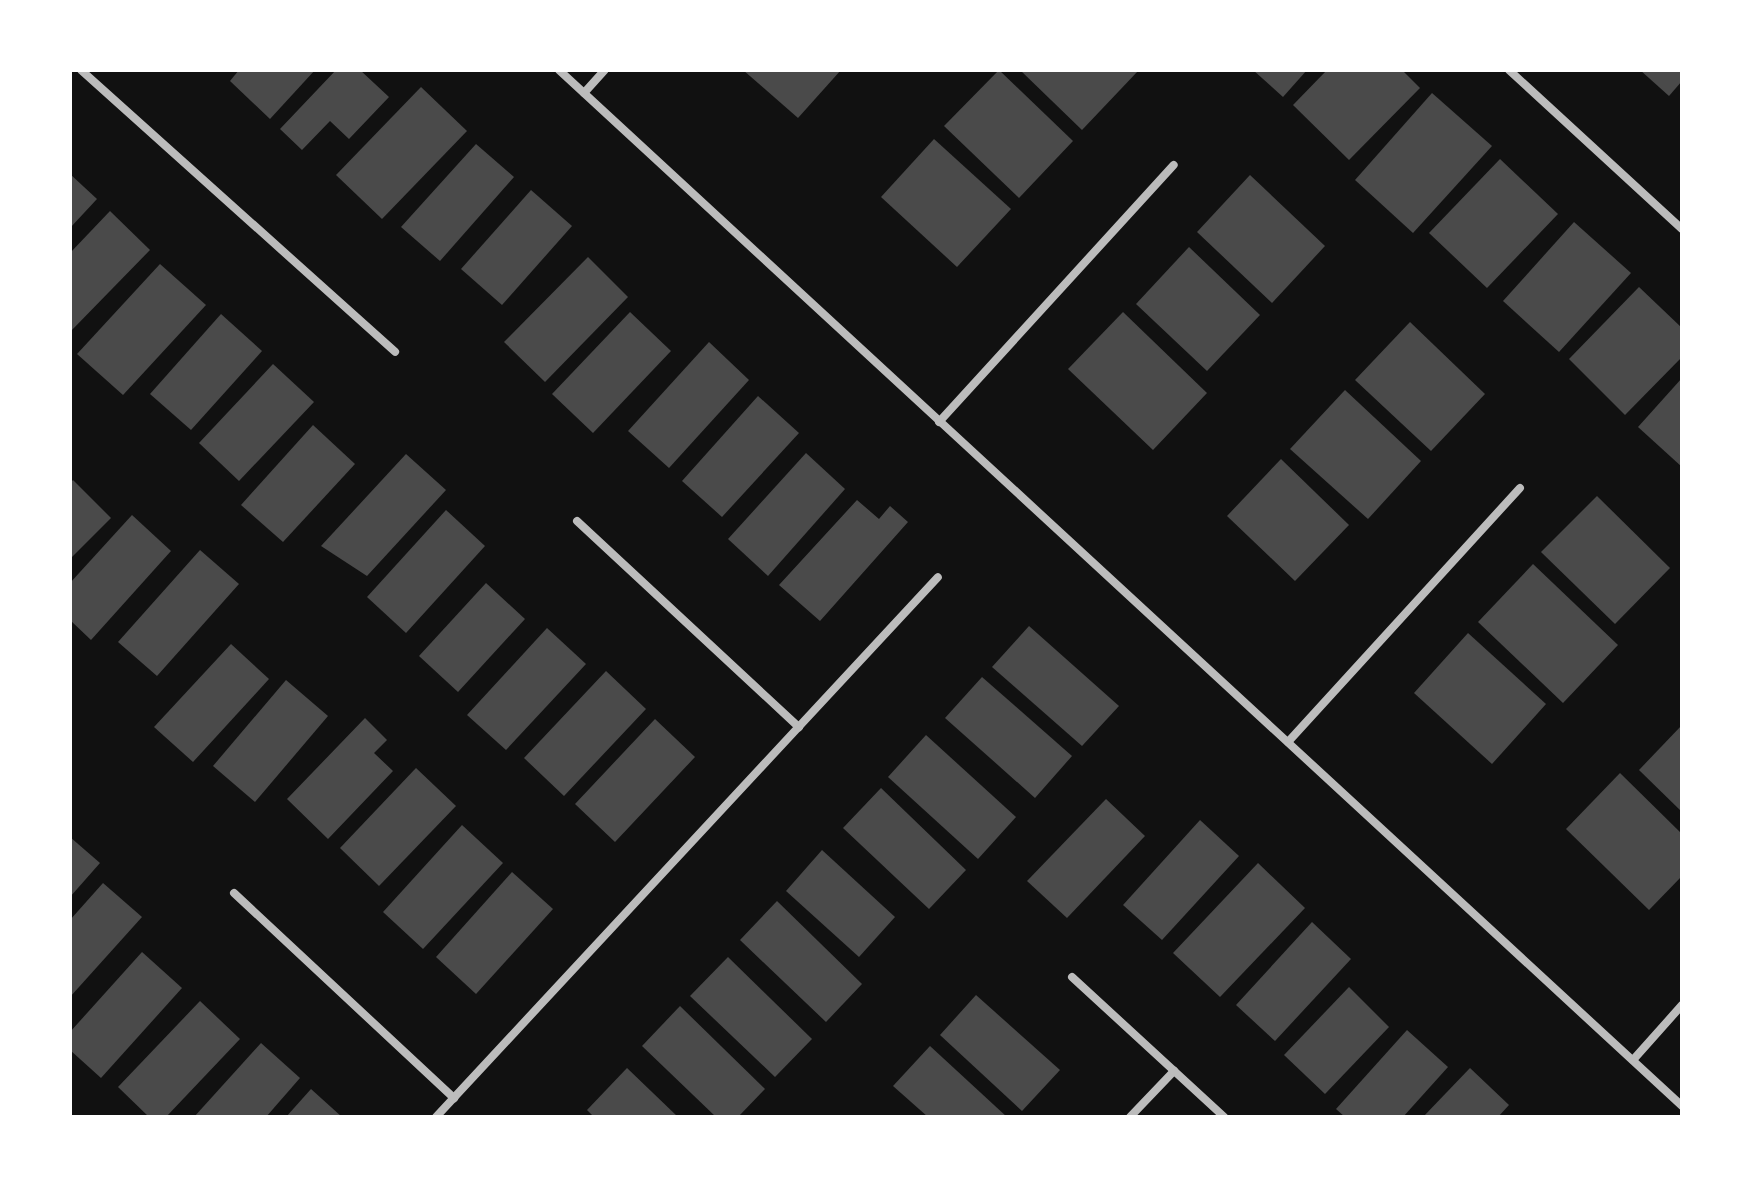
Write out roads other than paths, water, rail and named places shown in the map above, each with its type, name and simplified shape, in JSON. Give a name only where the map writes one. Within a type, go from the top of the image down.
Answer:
[{"type":"street","points":[[81,70],[395,352]]},
{"type":"street","points":[[559,70],[1682,1106]]},
{"type":"street","points":[[584,93],[605,70]]},
{"type":"street","points":[[1509,70],[1682,229]]},
{"type":"street","points":[[939,422],[1174,165]]},
{"type":"street","points":[[1288,742],[1520,488]]},
{"type":"street","points":[[577,521],[799,727]]},
{"type":"street","points":[[436,1117],[938,577]]},
{"type":"street","points":[[234,893],[454,1098]]},
{"type":"street","points":[[1072,977],[1224,1117]]},
{"type":"street","points":[[1633,1060],[1682,1005]]},
{"type":"street","points":[[1130,1117],[1174,1071]]}]
